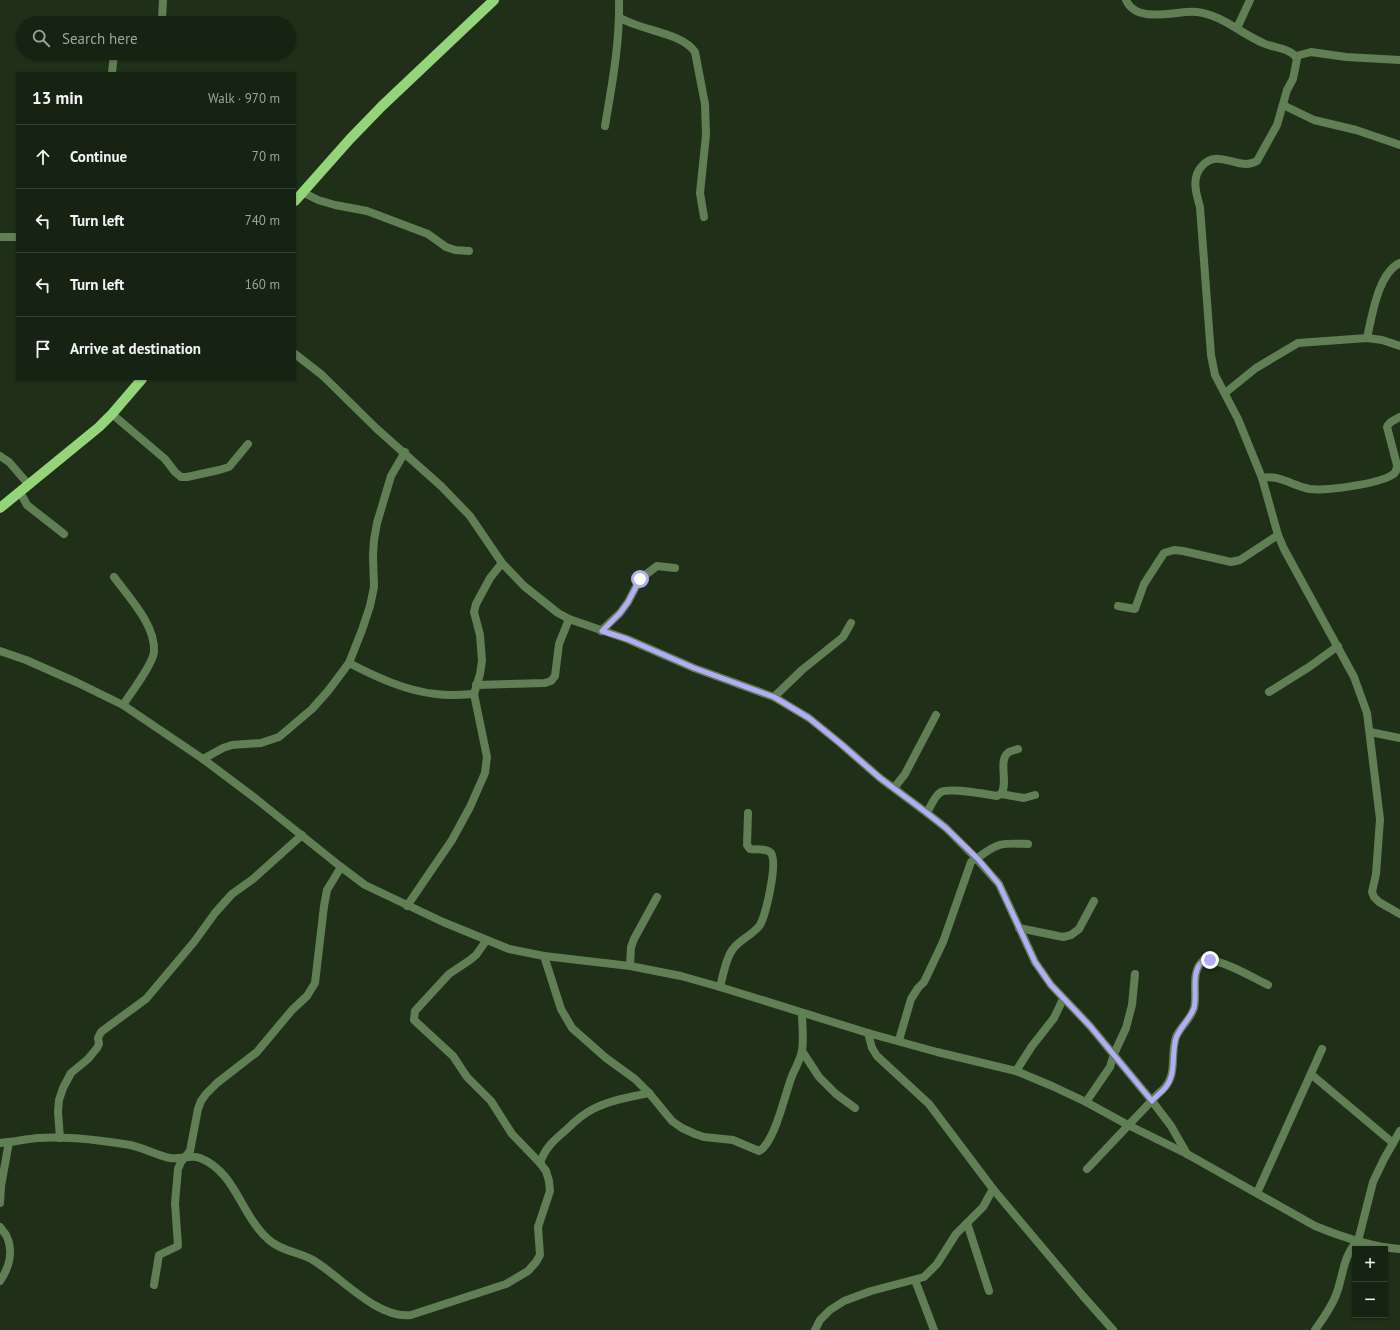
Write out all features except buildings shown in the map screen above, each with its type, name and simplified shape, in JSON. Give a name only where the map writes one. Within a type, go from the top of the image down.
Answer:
[{"type":"main road","points":[[296,200],[304,193],[350,138],[494,0]]},
{"type":"main road","points":[[0,508],[99,427],[141,380]]},
{"type":"street","points":[[162,16],[163,0]]},
{"type":"street","points":[[605,126],[616,59],[620,17],[619,0]]},
{"type":"street","points":[[1126,0],[1132,9],[1143,14],[1151,15],[1198,12],[1217,17],[1263,43],[1292,53],[1296,56],[1311,52],[1400,60]]},
{"type":"street","points":[[1237,28],[1250,0]]},
{"type":"street","points":[[620,17],[633,24],[684,42],[691,46],[695,52],[705,104],[706,135],[700,193],[704,217]]},
{"type":"street","points":[[1296,56],[1297,59],[1292,79],[1287,90],[1277,126],[1257,161],[1244,165],[1229,160],[1212,158],[1198,170],[1195,180],[1196,194],[1200,207],[1211,355],[1215,374],[1238,419],[1262,478],[1278,535],[1295,569],[1338,646],[1367,712],[1380,819],[1376,874],[1372,892],[1374,897],[1379,902],[1400,914]]},
{"type":"street","points":[[112,72],[113,60]]},
{"type":"street","points":[[1283,105],[1314,120],[1356,130],[1400,145]]},
{"type":"street","points":[[304,193],[318,200],[367,212],[428,234],[446,247],[455,250],[469,251]]},
{"type":"street","points":[[0,237],[16,237]]},
{"type":"street","points":[[1367,338],[1381,286],[1387,274],[1395,265],[1400,263]]},
{"type":"street","points":[[1225,394],[1256,368],[1298,343],[1367,338],[1382,340],[1400,346]]},
{"type":"street","points":[[296,355],[322,375],[457,502],[470,516],[502,563],[524,586],[558,613],[569,619],[627,639],[688,665],[774,697],[809,718],[880,778],[946,828],[978,859],[999,884],[1035,962],[1051,985],[1090,1026],[1152,1101],[1171,1126],[1187,1154]]},
{"type":"street","points":[[112,414],[165,459],[175,472],[181,476],[187,477],[229,467],[248,444]]},
{"type":"street","points":[[1262,478],[1271,477],[1310,489],[1326,489],[1377,481],[1393,475],[1396,471],[1397,465],[1387,427],[1388,424],[1400,417]]},
{"type":"street","points":[[203,759],[223,748],[232,745],[261,743],[279,737],[312,709],[349,663],[370,606],[374,587],[373,555],[377,523],[391,476],[405,452]]},
{"type":"street","points":[[0,456],[9,462],[29,485]]},
{"type":"street","points":[[20,492],[27,505],[64,534]]},
{"type":"street","points":[[1118,606],[1135,609],[1144,584],[1164,553],[1174,550],[1183,551],[1231,562],[1240,560],[1278,535]]},
{"type":"street","points":[[407,906],[452,840],[485,773],[487,757],[474,694],[482,662],[480,635],[474,612],[476,604],[490,578],[502,563]]},
{"type":"street","points":[[602,631],[620,613],[628,602],[640,579],[657,566],[675,568]]},
{"type":"street","points":[[114,577],[145,620],[152,635],[154,653],[123,705]]},
{"type":"street","points":[[476,685],[545,683],[551,681],[555,676],[559,644],[569,619]]},
{"type":"street","points":[[774,697],[802,670],[843,637],[851,622]]},
{"type":"street","points":[[1269,692],[1309,667],[1338,646]]},
{"type":"street","points":[[0,651],[26,660],[123,705],[203,759],[365,885],[407,906],[486,941],[509,949],[544,956],[630,966],[681,976],[868,1033],[900,1040],[937,1052],[1016,1071],[1086,1102],[1128,1125],[1187,1154],[1315,1226],[1358,1241],[1388,1248],[1400,1249]]},
{"type":"street","points":[[349,663],[378,677],[419,691],[437,694],[474,694]]},
{"type":"street","points":[[894,788],[905,774],[936,715]]},
{"type":"street","points":[[1370,732],[1400,738]]},
{"type":"street","points":[[1002,794],[1004,790],[1003,762],[1005,756],[1009,752],[1018,749]]},
{"type":"street","points":[[927,813],[936,797],[942,792],[954,791],[997,796],[1002,794],[1024,798],[1035,795]]},
{"type":"street","points":[[720,987],[732,950],[759,926],[762,920],[768,901],[773,876],[773,862],[771,853],[767,850],[750,849],[747,845],[748,814]]},
{"type":"street","points":[[60,1138],[58,1112],[59,1100],[63,1088],[72,1073],[88,1059],[97,1048],[99,1044],[98,1038],[101,1032],[146,999],[194,942],[215,912],[232,894],[253,879],[302,835]]},
{"type":"street","points":[[900,1040],[911,999],[924,982],[944,942],[969,866],[974,859],[978,859],[985,852],[998,844],[1028,844]]},
{"type":"street","points":[[154,1285],[160,1255],[178,1246],[175,1203],[178,1169],[181,1162],[190,1151],[201,1101],[206,1094],[257,1052],[282,1021],[312,990],[315,983],[327,890],[341,867]]},
{"type":"street","points":[[630,966],[634,939],[657,897]]},
{"type":"street","points":[[1019,928],[1063,937],[1071,935],[1079,929],[1094,901]]},
{"type":"street","points":[[0,1203],[4,1143],[39,1138],[60,1138],[132,1145],[158,1155],[172,1158],[186,1156],[199,1157],[217,1168],[225,1175],[254,1224],[270,1241],[302,1254],[312,1260],[382,1310],[403,1316],[411,1315],[506,1284],[528,1271],[540,1255],[538,1235],[540,1220],[550,1191],[546,1171],[512,1134],[491,1102],[467,1077],[453,1056],[414,1020],[415,1011],[449,974],[476,955],[486,941]]},
{"type":"street","points":[[544,956],[561,1009],[572,1028],[606,1058],[635,1079],[649,1093],[672,1121],[682,1128],[704,1137],[733,1140],[759,1151],[764,1149],[774,1129],[802,1050],[802,1013]]},
{"type":"street","points":[[1087,1169],[1165,1088],[1171,1078],[1174,1046],[1177,1036],[1194,1008],[1195,976],[1200,962],[1205,959],[1210,960],[1235,969],[1268,985]]},
{"type":"street","points":[[1086,1102],[1110,1067],[1114,1054],[1126,1028],[1132,1005],[1135,974]]},
{"type":"street","points":[[1016,1071],[1032,1046],[1054,1018],[1063,999]]},
{"type":"street","points":[[868,1033],[872,1048],[877,1056],[929,1104],[993,1189],[1113,1330]]},
{"type":"street","points":[[802,1050],[820,1077],[836,1094],[855,1108]]},
{"type":"street","points":[[1257,1193],[1312,1075],[1322,1050]]},
{"type":"street","points":[[1312,1075],[1393,1143]]},
{"type":"street","points":[[631,1096],[635,1079]]},
{"type":"street","points":[[540,1163],[544,1153],[553,1141],[576,1120],[592,1109],[621,1098],[649,1093]]},
{"type":"street","points":[[1315,1330],[1327,1314],[1337,1295],[1349,1252],[1358,1241],[1373,1182],[1400,1131]]},
{"type":"street","points":[[531,1155],[544,1153]]},
{"type":"street","points":[[815,1330],[820,1320],[830,1310],[844,1301],[870,1291],[924,1277],[937,1264],[956,1234],[983,1207],[993,1189]]},
{"type":"street","points":[[967,1223],[989,1291]]},
{"type":"street","points":[[0,1227],[6,1235],[10,1257],[8,1268],[0,1282]]},
{"type":"street","points":[[916,1280],[934,1330]]},
{"type":"route","points":[[640,579],[628,602],[620,613],[602,631],[627,639],[694,668],[774,697],[809,718],[880,778],[946,828],[978,859],[999,884],[1035,962],[1051,985],[1090,1026],[1152,1101],[1165,1088],[1171,1078],[1174,1046],[1177,1036],[1194,1008],[1195,976],[1200,962],[1205,959],[1210,960]]}]
